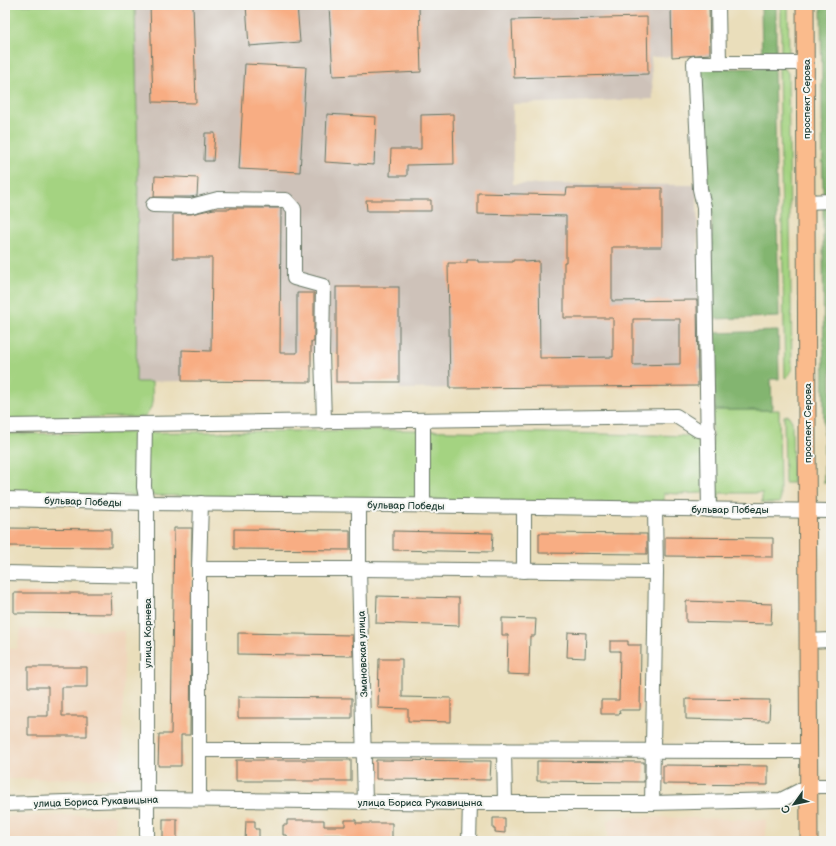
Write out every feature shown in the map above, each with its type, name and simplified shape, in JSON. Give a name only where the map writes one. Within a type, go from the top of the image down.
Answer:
[{"type":"main road","name":"проспект Серова","points":[[805,5],[809,841]]},
{"type":"street","points":[[718,5],[719,63]]},
{"type":"street","points":[[709,510],[709,431],[704,206],[700,189],[694,64],[805,63]]},
{"type":"street","points":[[154,205],[191,206],[218,199],[286,200],[294,209],[294,278],[323,286],[322,353],[324,422]]},
{"type":"street","points":[[806,202],[831,200]]},
{"type":"street","points":[[5,426],[676,416],[698,430],[709,431]]},
{"type":"street","points":[[423,505],[424,420]]},
{"type":"street","name":"улица Корнева","points":[[145,424],[144,487],[147,503],[147,841]]},
{"type":"street","name":"бульвар Победы","points":[[5,499],[147,503],[423,505],[831,511]]},
{"type":"street","points":[[199,799],[199,568],[201,503]]},
{"type":"street","name":"Змановская улица","points":[[359,505],[359,568],[365,802]]},
{"type":"street","points":[[524,507],[524,571]]},
{"type":"street","points":[[652,802],[656,572],[655,509]]},
{"type":"street","points":[[199,568],[359,568],[656,572]]},
{"type":"street","points":[[5,573],[147,576]]},
{"type":"street","points":[[807,641],[831,640]]},
{"type":"street","points":[[199,750],[808,751]]},
{"type":"street","points":[[504,750],[505,802]]},
{"type":"street","name":"улица Бориса Рукавицына","points":[[5,804],[147,799],[470,803],[781,800],[809,786],[831,786]]},
{"type":"street","points":[[469,841],[470,803]]},
{"type":"shaded area","points":[[135,5],[709,5],[710,56],[651,57],[653,99],[513,104],[513,184],[697,185],[699,354],[704,369],[699,369],[699,386],[614,387],[613,382],[608,383],[608,387],[548,388],[548,379],[540,379],[540,387],[400,389],[399,382],[336,382],[336,353],[311,353],[182,381],[136,382],[138,174]]},
{"type":"shaded area","points":[[21,629],[124,631],[122,778],[5,779],[5,649],[17,649]]},
{"type":"shaded area","points":[[115,815],[114,841],[5,841],[5,816]]},
{"type":"shaded area","points":[[616,816],[766,820],[766,841],[608,841],[608,821]]},
{"type":"green space","points":[[5,5],[135,5],[138,174],[136,382],[152,382],[151,406],[148,414],[144,417],[38,418],[38,422],[5,422]]},
{"type":"green space","points":[[761,5],[776,5],[776,58],[762,58]]},
{"type":"green space","points":[[781,5],[788,5],[789,54],[781,59]]},
{"type":"green space","points":[[821,5],[831,5],[831,198],[823,198]]},
{"type":"green space","points":[[779,67],[785,69],[788,73],[792,370],[788,377],[785,378]]},
{"type":"green space","points":[[774,68],[779,317],[712,319],[712,198],[707,184],[697,69]]},
{"type":"green space","points":[[831,203],[831,483],[824,483],[823,204]]},
{"type":"green space","points":[[778,331],[779,379],[771,379],[772,410],[715,410],[713,333]]},
{"type":"green space","points":[[712,410],[779,410],[780,503],[762,503],[762,493],[719,493],[719,503],[713,503]]},
{"type":"green space","points":[[788,415],[792,421],[793,483],[785,483],[784,416]]},
{"type":"green space","points":[[405,430],[698,436],[703,442],[703,493],[664,493],[664,504],[5,493],[5,434]]},
{"type":"building","points":[[150,5],[193,5],[196,103],[153,102]]},
{"type":"building","points":[[246,5],[297,5],[300,42],[249,46]]},
{"type":"building","points":[[329,5],[419,5],[421,72],[333,76]]},
{"type":"building","points":[[671,5],[709,5],[710,54],[672,57]]},
{"type":"building","points":[[647,17],[648,74],[514,78],[512,20]]},
{"type":"building","points":[[245,64],[306,67],[300,172],[239,169]]},
{"type":"building","points":[[327,114],[376,117],[374,165],[325,162]]},
{"type":"building","points":[[453,114],[454,164],[407,165],[407,176],[390,176],[391,149],[421,149],[421,115]]},
{"type":"building","points":[[205,133],[215,133],[213,161],[204,161]]},
{"type":"building","points":[[155,176],[198,178],[197,196],[154,197]]},
{"type":"building","points":[[567,188],[662,188],[662,247],[612,247],[612,301],[697,300],[698,386],[450,388],[448,263],[467,263],[467,260],[478,260],[478,262],[513,262],[513,260],[524,260],[524,262],[539,261],[540,358],[613,357],[613,318],[564,318],[566,216],[478,214],[478,193],[566,195]],"holes":[[[633,319],[680,319],[680,364],[633,365]]]},
{"type":"building","points":[[366,200],[431,200],[431,211],[367,211]]},
{"type":"building","points":[[281,208],[280,353],[297,353],[297,293],[314,293],[314,342],[311,342],[311,382],[182,381],[182,350],[211,351],[212,258],[173,258],[173,214],[191,214],[214,209]]},
{"type":"building","points":[[336,287],[399,287],[399,382],[336,382]]},
{"type":"building","points":[[5,528],[111,529],[111,547],[5,546]]},
{"type":"building","points":[[174,528],[192,528],[190,735],[181,735],[181,766],[158,766],[159,734],[171,734]]},
{"type":"building","points":[[234,529],[350,530],[350,550],[234,549]]},
{"type":"building","points":[[393,531],[493,533],[492,552],[393,550]]},
{"type":"building","points":[[539,533],[647,534],[647,554],[539,553]]},
{"type":"building","points":[[665,537],[773,538],[773,557],[665,556]]},
{"type":"building","points":[[14,593],[111,593],[112,614],[14,613]]},
{"type":"building","points":[[377,596],[459,598],[459,626],[376,623]]},
{"type":"building","points":[[686,601],[772,604],[771,624],[686,622]]},
{"type":"building","points":[[502,618],[536,619],[535,636],[530,636],[529,675],[507,674],[508,635],[502,635]]},
{"type":"building","points":[[568,632],[586,633],[585,658],[567,657]]},
{"type":"building","points":[[238,633],[352,635],[353,656],[238,654]]},
{"type":"building","points":[[610,641],[628,641],[628,645],[641,645],[640,710],[619,710],[620,714],[601,714],[601,700],[619,700],[620,651],[610,651]]},
{"type":"building","points":[[379,659],[402,659],[402,697],[451,698],[451,722],[408,721],[408,709],[378,708]]},
{"type":"building","points":[[28,667],[87,667],[87,687],[62,687],[62,716],[87,716],[87,736],[28,736],[28,716],[48,716],[48,687],[28,687]]},
{"type":"building","points":[[238,697],[352,698],[352,718],[238,718]]},
{"type":"building","points":[[686,699],[770,700],[769,721],[686,719]]},
{"type":"building","points":[[236,760],[351,760],[351,781],[236,781]]},
{"type":"building","points":[[376,760],[491,761],[490,780],[376,779]]},
{"type":"building","points":[[537,761],[644,762],[644,782],[537,781]]},
{"type":"building","points":[[663,765],[768,766],[768,785],[663,784]]},
{"type":"building","points":[[493,818],[505,818],[505,833],[495,832],[495,829],[493,829]]},
{"type":"building","points":[[163,819],[177,819],[177,841],[163,841]]},
{"type":"building","points":[[287,820],[324,820],[324,826],[345,826],[345,820],[356,820],[356,823],[392,823],[392,841],[345,841],[345,837],[341,837],[341,835],[325,835],[325,841],[288,841],[287,835],[283,835],[283,825],[287,825]]},
{"type":"building","points":[[246,821],[255,821],[255,829],[259,829],[259,838],[255,838],[255,841],[245,841]]}]
